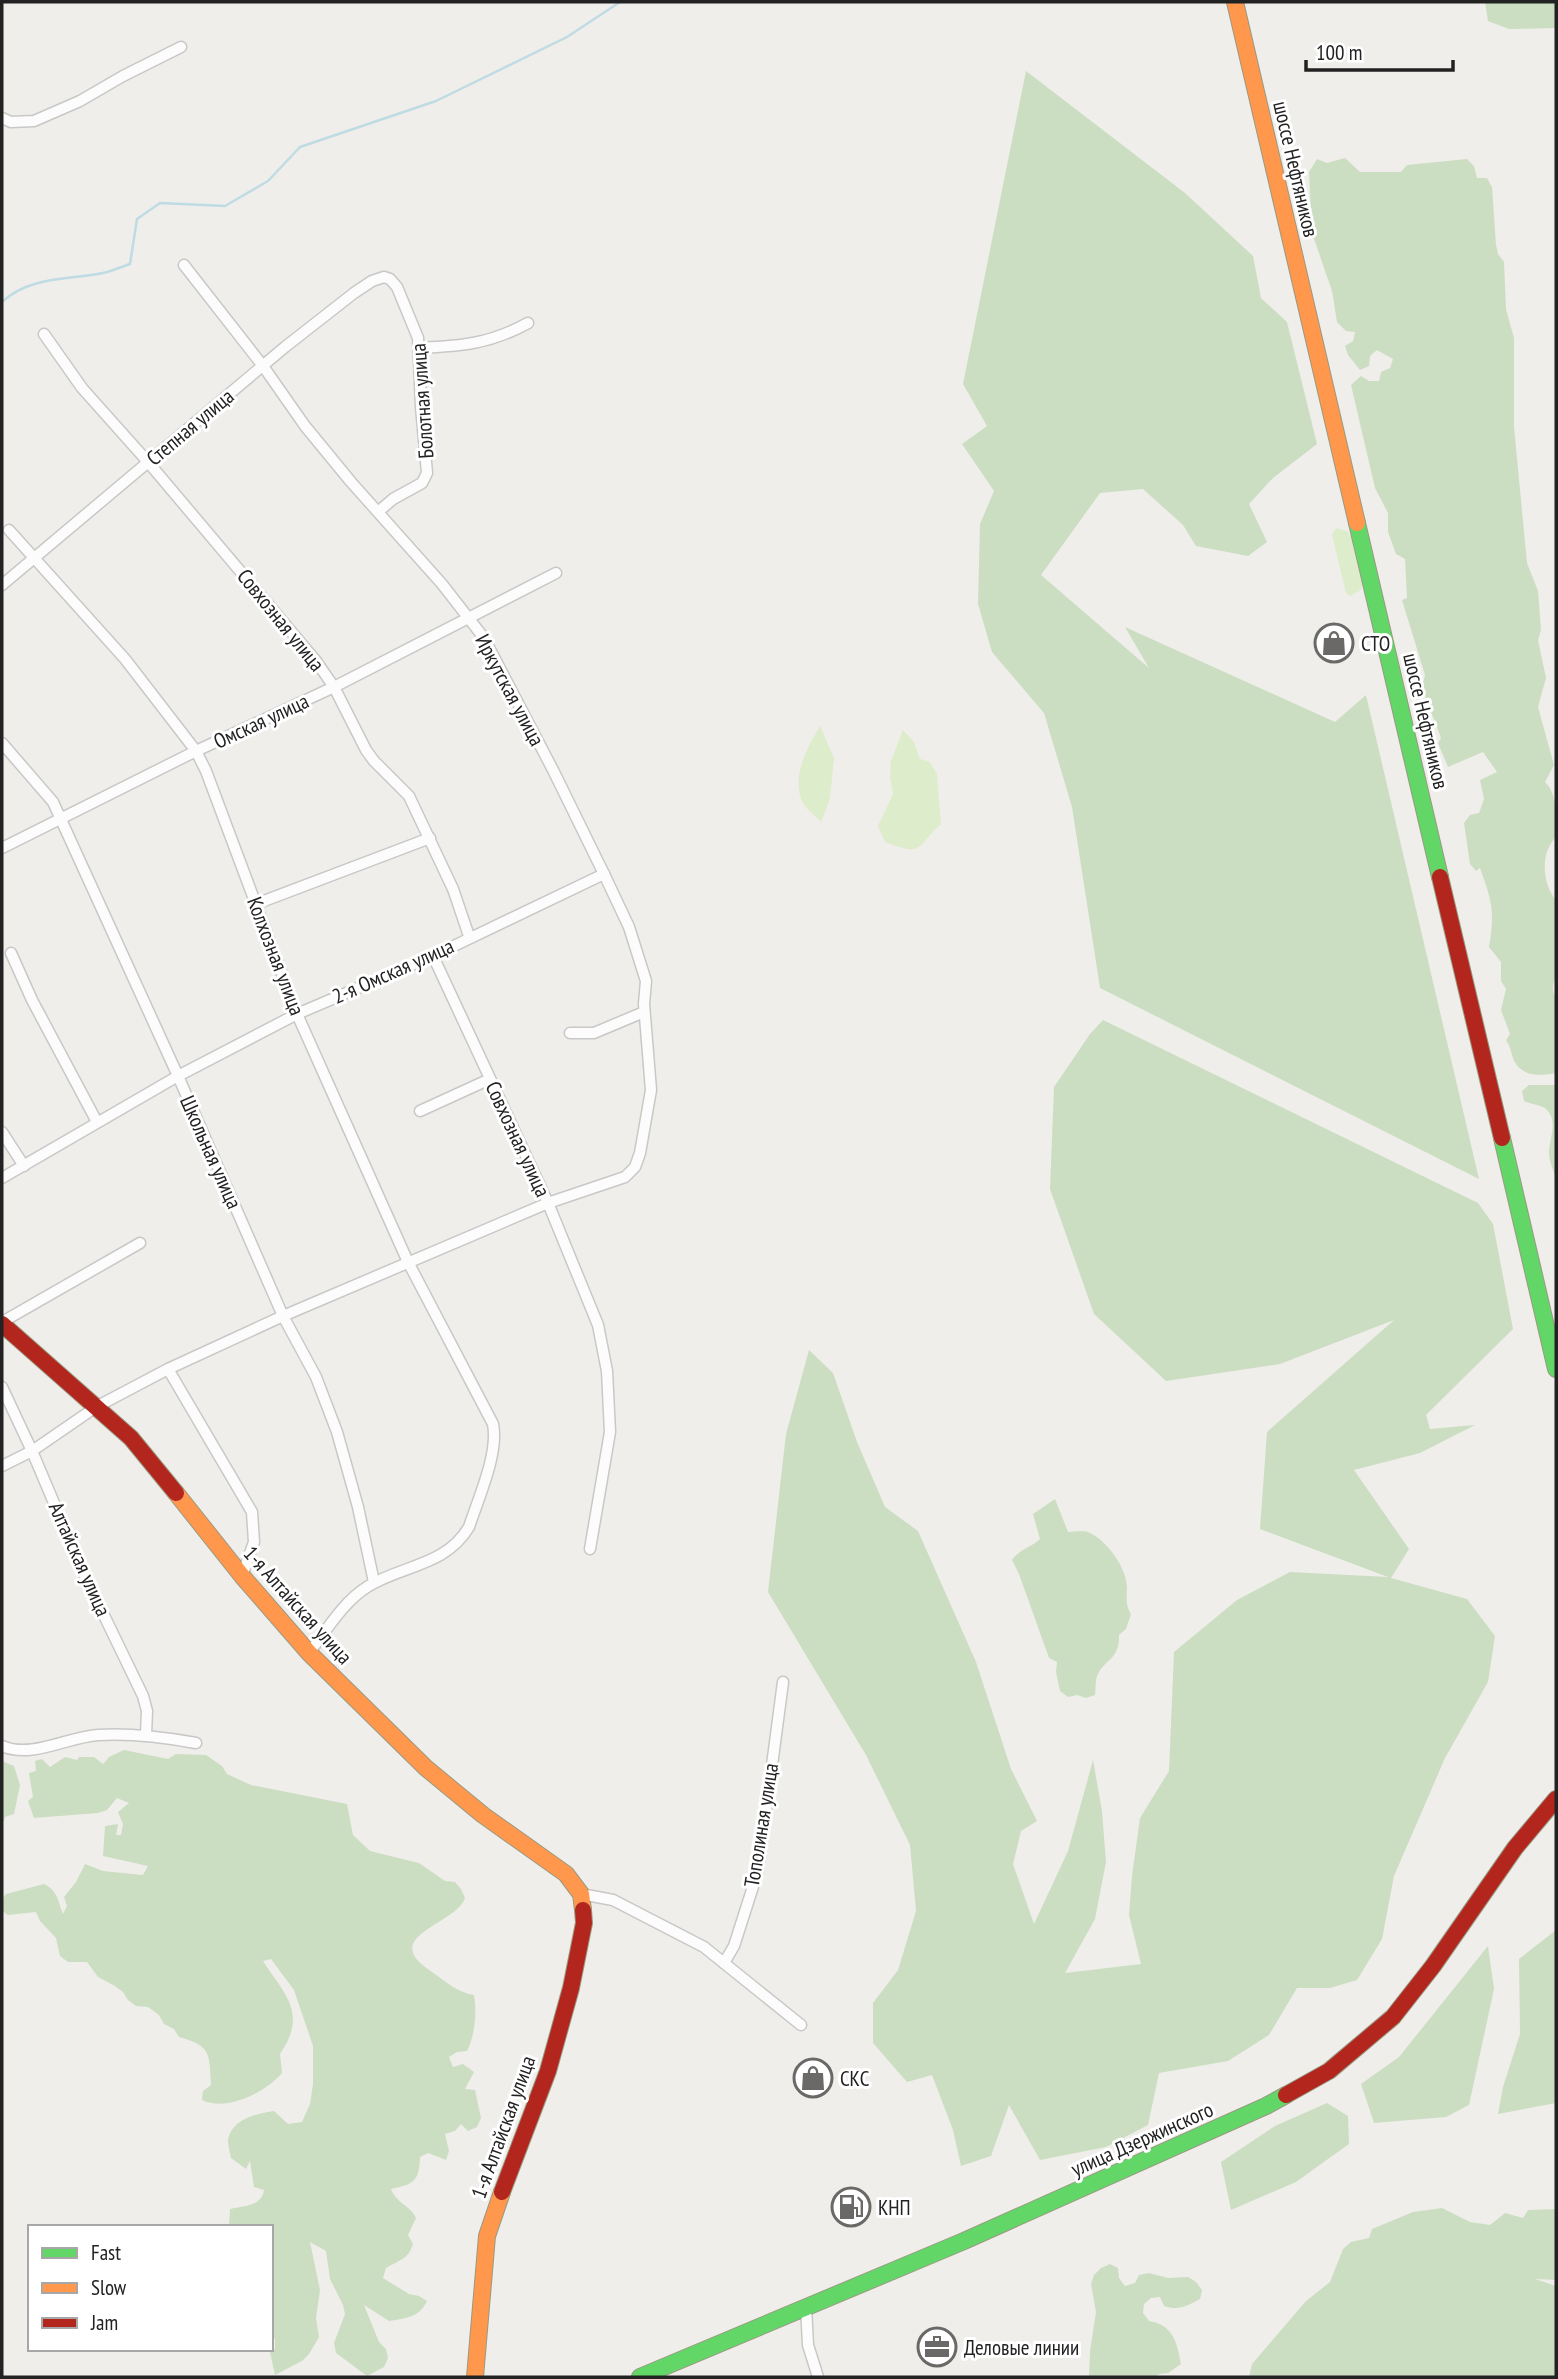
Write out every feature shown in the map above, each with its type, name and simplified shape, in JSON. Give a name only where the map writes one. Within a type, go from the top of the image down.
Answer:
[{"type":"main road","name":"шоссе Нефтяников","points":[[1235,2],[1556,1369]]},
{"type":"main road","name":"1-я Алтайская улица","points":[[2,1323],[145,1454],[242,1576],[309,1653],[426,1768],[483,1815],[566,1874],[581,1894],[584,1923],[571,1988],[548,2071],[511,2165],[487,2236],[475,2377]]},
{"type":"main road","name":"улица Дзержинского","points":[[640,2377],[964,2241],[1266,2106],[1329,2071],[1393,2017],[1433,1966],[1515,1848],[1556,1799]]},
{"type":"street","points":[[2,118],[12,122],[34,121],[80,101],[181,47]]},
{"type":"street","name":"Иркутская улица","points":[[184,265],[263,366],[305,426],[379,511],[491,649],[629,927],[645,974],[645,1012],[652,1090],[640,1153],[635,1167],[625,1177],[548,1202]]},
{"type":"street","name":"Степная улица","points":[[2,585],[263,366],[354,293],[372,281],[384,277]]},
{"type":"street","name":"Болотная улица","points":[[379,511],[393,499],[422,483],[427,473],[419,348],[413,322],[397,287],[384,277]]},
{"type":"street","points":[[419,348],[480,343],[506,335],[528,323]]},
{"type":"street","name":"Совхозная улица","points":[[44,334],[82,388],[310,652],[334,687],[366,750],[379,767],[409,796],[453,889],[469,936]]},
{"type":"street","name":"Колхозная улица","points":[[9,530],[125,659],[196,751],[206,771],[297,1014],[408,1262],[490,1417],[494,1438],[489,1464],[463,1536],[446,1551],[419,1566],[374,1582]]},
{"type":"street","name":"Омская улица","points":[[2,848],[196,751],[334,687],[556,573]]},
{"type":"street","name":"Школьная улица","points":[[2,743],[47,794],[61,820],[283,1315],[316,1377],[337,1432],[358,1507],[374,1582]]},
{"type":"street","points":[[256,904],[430,838]]},
{"type":"street","name":"2-я Омская улица","points":[[2,1178],[178,1076],[297,1014],[433,956],[469,936],[604,874]]},
{"type":"street","points":[[11,953],[32,1000],[97,1122]]},
{"type":"street","name":"Совхозная улица","points":[[433,956],[548,1202],[598,1325],[607,1371],[610,1432],[590,1549]]},
{"type":"street","points":[[570,1033],[594,1033],[645,1012]]},
{"type":"street","points":[[420,1111],[490,1079]]},
{"type":"street","points":[[2,1132],[24,1166]]},
{"type":"street","points":[[2,1466],[32,1451],[96,1407],[168,1369],[283,1315],[548,1202]]},
{"type":"street","points":[[2,1323],[140,1243]]},
{"type":"street","points":[[168,1369],[252,1512],[254,1542],[242,1576]]},
{"type":"street","name":"Алтайская улица","points":[[2,1387],[84,1574],[143,1696],[147,1711],[146,1734]]},
{"type":"street","points":[[309,1653],[347,1604],[374,1582]]},
{"type":"street","name":"Тополиная улица","points":[[724,1963],[734,1946],[758,1871],[783,1682]]},
{"type":"street","points":[[2,1746],[22,1751],[85,1736],[146,1734],[196,1743]]},
{"type":"street","points":[[581,1894],[613,1900],[704,1947],[802,2025]]},
{"type":"street","points":[[806,2307],[808,2345],[818,2377]]},
{"type":"green space","points":[[1485,2],[1556,2],[1556,28],[1509,29],[1488,21]]},
{"type":"green space","points":[[1026,71],[1185,193],[1253,256],[1261,298],[1287,322],[1317,444],[1273,478],[1249,504],[1267,542],[1248,556],[1196,546],[1183,525],[1143,489],[1100,493],[1041,575],[1149,668],[1125,627],[1335,722],[1366,695],[1479,1179],[1100,988],[1072,807],[1044,713],[992,652],[978,604],[980,524],[994,491],[962,444],[987,426],[963,384]]},
{"type":"green space","points":[[1345,158],[1360,172],[1401,172],[1407,165],[1467,159],[1474,166],[1477,178],[1487,178],[1492,187],[1496,245],[1504,262],[1506,309],[1514,338],[1514,427],[1527,563],[1538,591],[1541,630],[1538,640],[1546,678],[1538,707],[1554,765],[1545,782],[1554,800],[1556,837],[1547,851],[1545,868],[1548,886],[1556,900],[1556,976],[1553,992],[1556,998],[1556,1073],[1538,1075],[1522,1070],[1514,1061],[1506,1040],[1510,1034],[1501,1010],[1506,989],[1501,981],[1501,962],[1489,947],[1492,924],[1490,898],[1480,868],[1476,871],[1470,864],[1464,823],[1470,815],[1479,813],[1484,799],[1480,780],[1497,772],[1483,752],[1448,767],[1438,743],[1441,738],[1422,688],[1425,675],[1402,600],[1407,598],[1405,559],[1396,554],[1388,532],[1388,513],[1375,488],[1351,385],[1361,376],[1369,381],[1379,381],[1381,372],[1390,368],[1393,359],[1377,350],[1370,356],[1369,366],[1360,370],[1348,355],[1345,346],[1353,341],[1355,332],[1346,331],[1337,322],[1332,291],[1312,233],[1309,172],[1317,159],[1327,163]]},
{"type":"green space","points":[[1336,528],[1347,531],[1351,537],[1362,585],[1361,590],[1350,596],[1346,593],[1332,535]]},
{"type":"green space","points":[[820,726],[834,758],[830,799],[821,822],[803,804],[798,781],[802,762]]},
{"type":"green space","points":[[903,730],[914,742],[920,759],[930,762],[937,774],[941,824],[918,848],[913,849],[885,842],[878,826],[893,794],[891,761]]},
{"type":"green space","points":[[1103,1020],[1478,1203],[1493,1224],[1513,1329],[1426,1415],[1430,1429],[1475,1425],[1420,1453],[1354,1470],[1409,1549],[1391,1578],[1467,1599],[1495,1636],[1488,1682],[1445,1758],[1394,1876],[1382,1939],[1357,1980],[1330,1988],[1297,1988],[1269,2035],[1228,2061],[1159,2073],[1148,2125],[1106,2147],[1040,2160],[1009,2105],[991,2156],[961,2166],[953,2130],[932,2075],[907,2082],[873,2043],[873,2003],[898,1970],[916,1911],[910,1845],[866,1755],[768,1592],[786,1434],[809,1350],[833,1373],[857,1442],[885,1507],[918,1531],[976,1662],[1011,1769],[1037,1821],[1021,1831],[1013,1864],[1034,1924],[1068,1851],[1093,1760],[1102,1811],[1106,1862],[1095,1919],[1065,1973],[1141,1964],[1129,1915],[1132,1876],[1140,1818],[1169,1771],[1174,1652],[1237,1600],[1290,1572],[1388,1577],[1260,1529],[1267,1432],[1394,1320],[1280,1364],[1166,1381],[1094,1314],[1050,1189],[1054,1087],[1090,1034]]},
{"type":"green space","points":[[1529,1085],[1556,1085],[1556,1178],[1549,1153],[1553,1128],[1551,1117],[1545,1108],[1524,1101],[1522,1091]]},
{"type":"green space","points":[[1055,1499],[1068,1532],[1085,1532],[1097,1537],[1115,1556],[1126,1579],[1127,1604],[1131,1614],[1126,1629],[1119,1635],[1117,1650],[1097,1676],[1095,1695],[1086,1698],[1077,1695],[1068,1697],[1060,1691],[1057,1662],[1049,1658],[1012,1560],[1040,1539],[1033,1514]]},
{"type":"green space","points":[[124,1750],[168,1759],[176,1754],[206,1755],[222,1766],[227,1774],[251,1785],[347,1804],[353,1835],[370,1851],[419,1863],[445,1881],[455,1882],[465,1898],[459,1907],[415,1940],[412,1949],[417,1960],[432,1972],[457,1989],[474,1995],[475,2024],[470,2045],[467,2051],[457,2052],[449,2057],[453,2067],[463,2064],[474,2072],[465,2089],[475,2090],[481,2118],[477,2127],[468,2131],[461,2124],[455,2131],[445,2134],[449,2151],[446,2160],[428,2153],[420,2157],[414,2180],[391,2189],[416,2218],[408,2235],[413,2244],[411,2249],[403,2259],[386,2268],[383,2278],[409,2294],[427,2301],[416,2314],[389,2321],[364,2305],[388,2358],[384,2367],[367,2376],[336,2353],[334,2343],[345,2314],[343,2305],[330,2279],[326,2251],[310,2242],[320,2290],[316,2318],[319,2337],[302,2361],[275,2375],[270,2352],[275,2349],[273,2225],[229,2225],[230,2209],[256,2202],[264,2190],[254,2187],[250,2161],[246,2169],[231,2158],[228,2141],[234,2127],[252,2116],[274,2111],[288,2124],[302,2122],[310,2104],[313,2046],[294,1990],[271,1959],[263,1961],[285,1995],[293,2016],[288,2040],[280,2054],[282,2073],[266,2087],[245,2098],[222,2104],[212,2103],[202,2100],[203,2091],[211,2085],[209,2059],[203,2048],[179,2037],[174,2029],[164,2024],[159,2015],[148,2007],[136,2006],[123,1992],[98,1977],[87,1962],[68,1962],[60,1956],[56,1938],[40,1921],[36,1912],[8,1915],[2,1911],[2,1899],[6,1894],[44,1884],[55,1893],[63,1914],[67,1906],[64,1897],[85,1864],[103,1871],[143,1875],[148,1866],[103,1856],[105,1826],[118,1824],[116,1835],[121,1835],[123,1824],[118,1812],[129,1803],[117,1798],[107,1810],[98,1813],[34,1818],[28,1801],[33,1797],[29,1773],[36,1771],[35,1761],[42,1759],[50,1767],[65,1757],[77,1760],[79,1757],[94,1757],[103,1764],[109,1757]]},
{"type":"green space","points":[[2,1761],[14,1766],[20,1785],[14,1814],[5,1817],[2,1826]]},
{"type":"green space","points":[[1556,1930],[1556,2103],[1498,2114],[1503,2087],[1520,2034],[1519,1959]]},
{"type":"green space","points":[[1488,1946],[1494,1989],[1469,2105],[1446,2117],[1374,2123],[1361,2084],[1399,2057]]},
{"type":"green space","points":[[1327,2103],[1348,2116],[1349,2144],[1296,2182],[1231,2210],[1221,2162],[1275,2126]]},
{"type":"green space","points":[[1442,2208],[1470,2222],[1490,2225],[1505,2213],[1523,2218],[1528,2210],[1556,2209],[1556,2280],[1535,2279],[1556,2286],[1556,2377],[1249,2377],[1252,2364],[1306,2301],[1330,2282],[1343,2249],[1351,2242],[1369,2238],[1372,2229],[1413,2212]]},
{"type":"green space","points":[[1110,2264],[1118,2268],[1119,2278],[1125,2286],[1135,2283],[1139,2275],[1149,2273],[1168,2278],[1188,2277],[1202,2290],[1200,2299],[1183,2307],[1164,2306],[1160,2297],[1151,2298],[1144,2304],[1143,2313],[1149,2321],[1164,2326],[1178,2349],[1181,2364],[1168,2373],[1155,2377],[1089,2377],[1096,2312],[1091,2284],[1094,2275]]},
{"type":"waterway","points":[[2,302],[25,287],[37,283],[103,273],[130,264],[137,219],[160,203],[225,206],[268,181],[300,147],[436,101],[567,37],[620,2]]},
{"type":"traffic: fast","points":[[1357,523],[1440,877]]},
{"type":"traffic: fast","points":[[1502,1138],[1556,1369]]},
{"type":"traffic: fast","points":[[640,2377],[964,2241],[1286,2095]]},
{"type":"traffic: slow","points":[[1235,2],[1357,523]]},
{"type":"traffic: slow","points":[[176,1493],[242,1576],[309,1653],[426,1768],[483,1815],[566,1874],[581,1894],[583,1910]]},
{"type":"traffic: slow","points":[[475,2377],[487,2236],[502,2192]]},
{"type":"traffic: jam","points":[[1440,877],[1502,1138]]},
{"type":"traffic: jam","points":[[2,1324],[131,1438],[176,1493]]},
{"type":"traffic: jam","points":[[1286,2095],[1329,2071],[1393,2017],[1433,1966],[1515,1848],[1556,1799]]},
{"type":"traffic: jam","points":[[502,2192],[548,2071],[571,1988],[584,1923],[583,1910]]},
{"type":"place","name":"СТО","points":[[1334,643]]},
{"type":"place","name":"СКС","points":[[813,2078]]},
{"type":"place","name":"КНП","points":[[851,2207]]},
{"type":"place","name":"Деловые линии","points":[[937,2347]]}]
